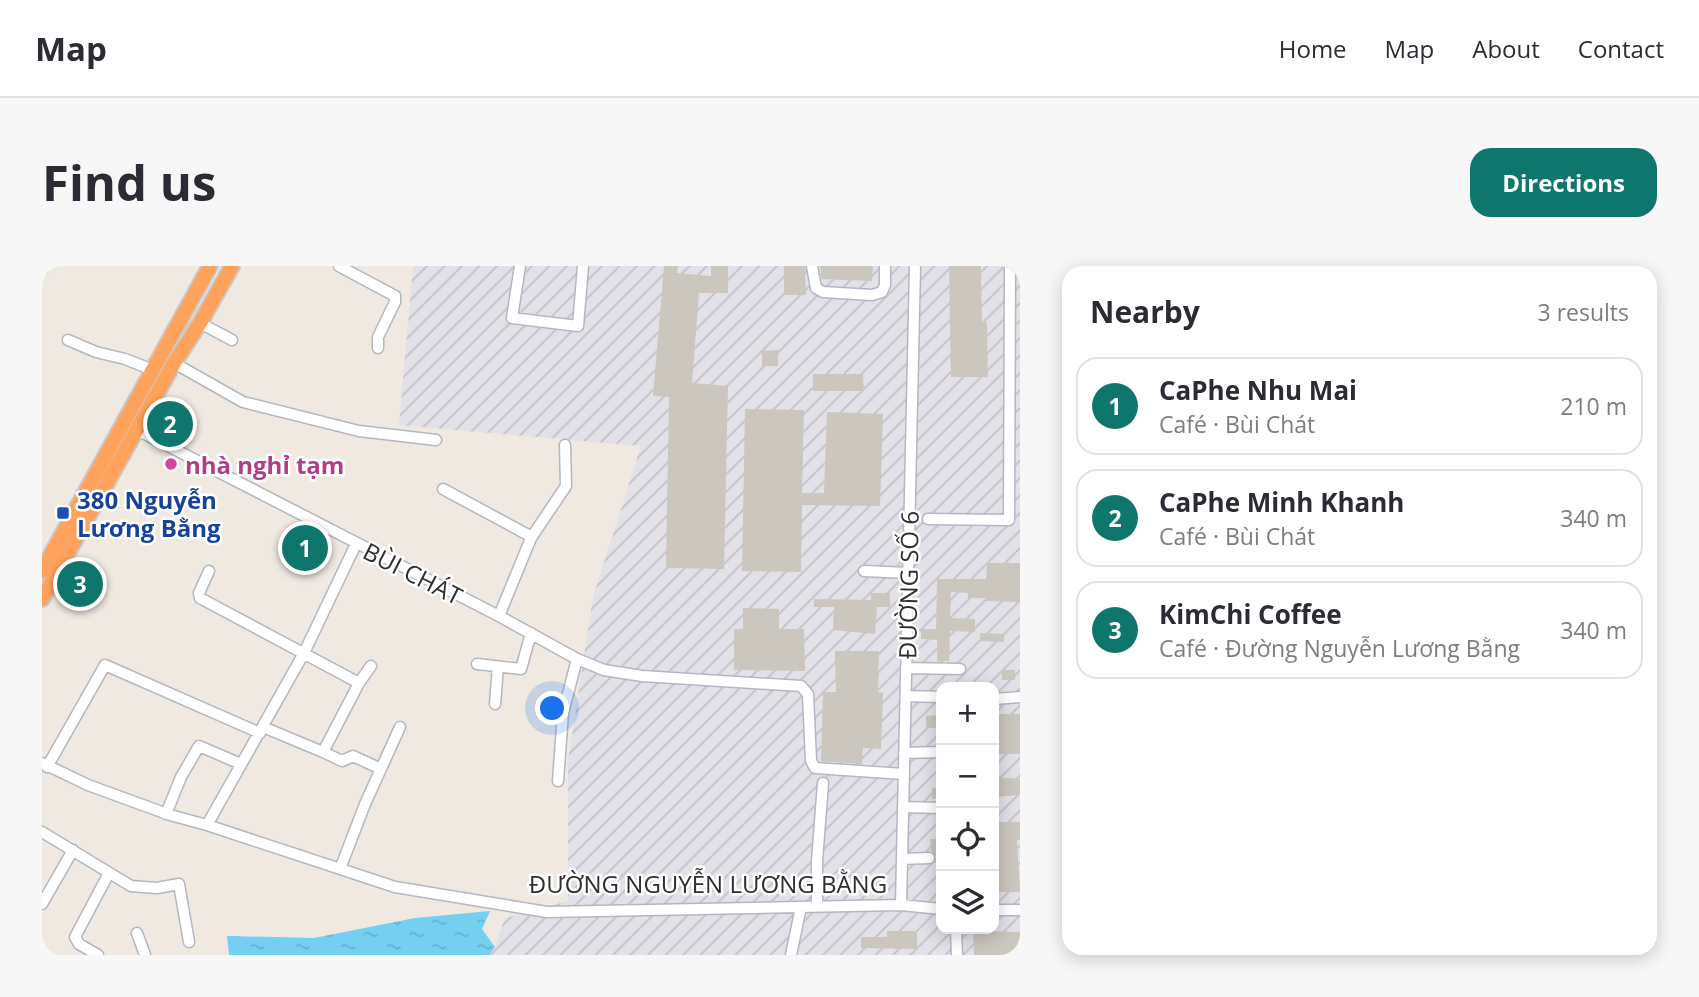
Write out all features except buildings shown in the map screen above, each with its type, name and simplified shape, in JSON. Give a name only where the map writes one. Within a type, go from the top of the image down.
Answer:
[{"type":"highway","points":[[42,571],[211,266]]},
{"type":"highway","points":[[42,599],[174,363],[232,266]]},
{"type":"street","points":[[339,266],[396,296],[378,337],[378,348]]},
{"type":"street","points":[[520,266],[512,318],[578,326],[583,266]]},
{"type":"street","points":[[812,266],[816,288],[823,292],[872,295],[882,292],[885,285],[885,266]]},
{"type":"street","name":"ĐƯỜNG SỐ 6","points":[[901,905],[915,266]]},
{"type":"street","points":[[928,519],[1009,520],[1010,266]]},
{"type":"street","points":[[200,323],[232,340]]},
{"type":"street","points":[[68,340],[153,370]]},
{"type":"street","points":[[174,363],[243,402],[359,431],[436,440]]},
{"type":"street","name":"BÙI CHÁT","points":[[136,430],[499,615],[577,659],[604,670],[626,674],[801,686],[808,694],[811,761],[815,768],[904,774]]},
{"type":"street","points":[[499,615],[532,537],[566,486],[565,445]]},
{"type":"street","points":[[443,489],[532,537]]},
{"type":"street","points":[[207,824],[304,653],[356,544]]},
{"type":"street","points":[[209,571],[199,593],[200,598],[359,683]]},
{"type":"street","points":[[864,571],[908,573]]},
{"type":"street","points":[[477,664],[522,668],[531,633]]},
{"type":"street","points":[[558,781],[563,713],[577,659]]},
{"type":"street","points":[[44,765],[105,665],[340,760],[353,756],[381,769]]},
{"type":"street","points":[[323,752],[359,683],[371,666]]},
{"type":"street","points":[[495,704],[498,667]]},
{"type":"street","points":[[906,668],[960,670]]},
{"type":"street","points":[[906,696],[936,697]]},
{"type":"street","points":[[999,699],[1020,697]]},
{"type":"street","points":[[340,869],[365,804],[400,727]]},
{"type":"street","points":[[166,814],[181,777],[199,746],[241,764]]},
{"type":"street","points":[[904,753],[936,752]]},
{"type":"street","name":"ĐƯỜNG NGUYỄN LƯƠNG BẰNG","points":[[44,765],[88,785],[166,814],[207,824],[395,887],[547,912],[901,905],[936,908]]},
{"type":"street","points":[[817,907],[817,862],[823,783]]},
{"type":"street","points":[[903,807],[936,808]]},
{"type":"street","points":[[42,832],[109,873],[138,887],[157,888],[179,884],[189,942]]},
{"type":"street","points":[[42,904],[74,850]]},
{"type":"street","points":[[902,859],[929,858]]},
{"type":"street","points":[[98,955],[79,944],[75,936],[109,873]]},
{"type":"street","points":[[791,955],[802,907]]},
{"type":"street","points":[[999,910],[1020,910]]},
{"type":"street","points":[[138,933],[145,955]]},
{"type":"street","points":[[956,934],[957,955]]},
{"type":"shaded area","points":[[413,266],[1020,266],[1020,955],[489,955],[495,947],[505,918],[568,901],[568,761],[593,597],[641,446],[399,425]]},
{"type":"water","points":[[490,911],[482,929],[495,947],[489,955],[229,955],[227,936],[314,938],[415,918]]},
{"type":"place","name":"CaPhe Minh Khanh","points":[[170,424]]},
{"type":"place","name":"nhà nghỉ tạm","points":[[171,464]]},
{"type":"place","name":"380 Nguyễn Lương Bằng","points":[[63,513]]},
{"type":"place","name":"CaPhe Nhu Mai","points":[[305,548]]},
{"type":"place","name":"KimChi Coffee","points":[[80,584]]}]
